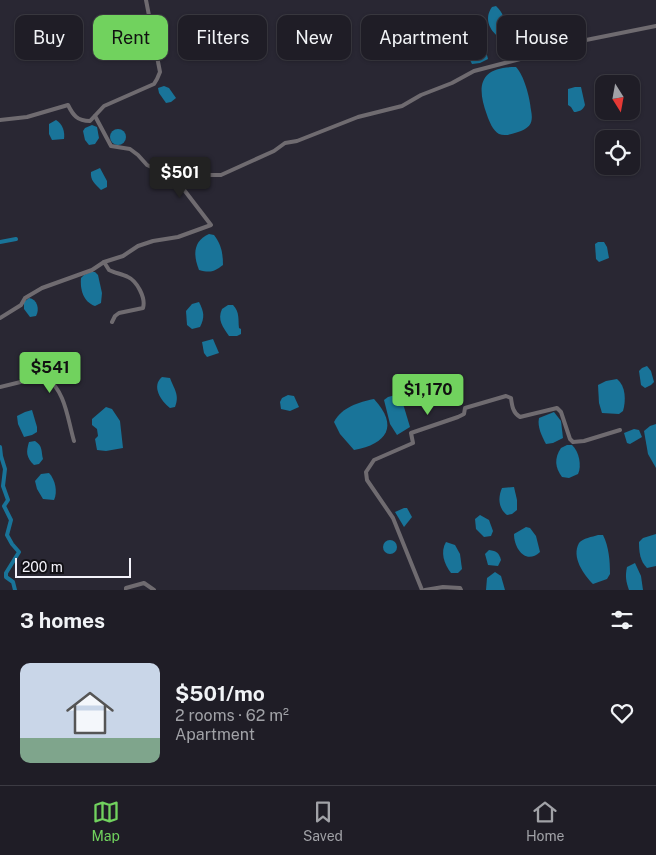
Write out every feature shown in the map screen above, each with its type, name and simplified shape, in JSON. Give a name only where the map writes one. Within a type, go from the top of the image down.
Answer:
[{"type":"street","points":[[0,120],[27,117],[68,105],[72,115],[82,121],[90,121],[104,106],[154,84],[160,72],[146,0]]},
{"type":"street","points":[[180,185],[208,175],[221,175],[274,151],[285,143],[297,141],[358,117],[402,106],[421,95],[452,83],[474,70],[559,49],[586,40],[656,26]]},
{"type":"street","points":[[0,318],[21,305],[25,298],[42,288],[92,270],[104,262],[123,256],[138,246],[178,237],[211,225],[180,185],[167,174],[147,165],[130,149],[111,146],[95,116]]},
{"type":"street","points":[[104,262],[109,270],[130,278],[142,293],[145,303],[143,308],[119,313],[112,322]]},
{"type":"street","points":[[0,388],[45,376],[53,382],[65,402],[66,416],[74,442]]},
{"type":"street","points":[[461,590],[460,588],[443,587],[423,590],[393,518],[367,480],[366,472],[374,460],[413,442],[411,433],[458,417],[464,414],[466,408],[506,396],[510,398],[516,415],[520,417],[557,408],[561,412],[570,439],[573,442],[584,441],[620,430]]},
{"type":"street","points":[[126,590],[126,588],[144,583],[154,590]]},
{"type":"water","points":[[496,6],[502,15],[497,15],[497,35],[490,27],[488,19],[492,7]]},
{"type":"water","points":[[470,60],[486,60],[480,63],[472,64]]},
{"type":"water","points":[[516,67],[522,75],[526,87],[532,120],[525,129],[502,135],[495,131],[489,120],[482,95],[482,87],[488,74],[495,70]]},
{"type":"water","points":[[164,86],[169,88],[176,98],[171,102],[166,103],[159,93],[158,88]]},
{"type":"water","points":[[581,87],[585,105],[578,112],[574,112],[568,105],[568,89]]},
{"type":"water","points":[[56,120],[63,128],[64,139],[52,140],[49,134],[49,124]]},
{"type":"water","points":[[92,125],[97,127],[99,138],[95,144],[89,145],[85,140],[83,131]]},
{"type":"water","points":[[115,129],[121,129],[126,134],[124,143],[115,145],[110,140],[110,134]]},
{"type":"water","points":[[100,168],[107,181],[107,187],[101,190],[91,177],[91,172]]},
{"type":"water","points":[[209,234],[214,235],[218,242],[222,253],[223,265],[209,272],[199,270],[195,254],[200,240]]},
{"type":"water","points":[[604,242],[609,258],[599,262],[596,259],[595,244]]},
{"type":"water","points":[[91,272],[95,272],[98,275],[102,293],[101,303],[95,306],[85,298],[81,286],[81,278]]},
{"type":"water","points":[[29,298],[34,300],[37,305],[36,316],[30,317],[24,309],[24,302]]},
{"type":"water","points":[[199,302],[203,312],[203,320],[200,327],[192,329],[187,325],[186,311],[192,304]]},
{"type":"water","points":[[228,305],[233,305],[238,313],[241,334],[229,336],[221,323],[220,317],[222,309]]},
{"type":"water","points":[[213,339],[219,353],[207,357],[204,353],[202,342]]},
{"type":"water","points":[[647,366],[651,371],[654,382],[645,388],[641,385],[639,371]]},
{"type":"water","points":[[162,377],[170,378],[175,389],[177,395],[175,407],[170,408],[158,393],[157,385]]},
{"type":"water","points":[[617,379],[622,386],[624,394],[625,403],[623,411],[619,414],[602,413],[599,403],[598,385]]},
{"type":"water","points":[[399,394],[410,427],[397,435],[390,424],[384,400]]},
{"type":"water","points":[[288,395],[294,396],[299,407],[290,411],[281,409],[280,402],[282,398]]},
{"type":"water","points":[[374,399],[386,418],[386,432],[375,443],[354,450],[340,434],[334,422],[346,409]]},
{"type":"water","points":[[106,407],[112,409],[120,421],[123,448],[106,451],[97,450],[95,439],[98,436],[97,429],[92,425],[92,419]]},
{"type":"water","points":[[32,410],[37,432],[24,437],[18,424],[17,416]]},
{"type":"water","points":[[554,412],[561,421],[563,438],[546,444],[539,428],[539,418]]},
{"type":"water","points":[[656,424],[656,468],[648,454],[644,431]]},
{"type":"water","points":[[634,429],[639,430],[642,437],[630,444],[627,443],[624,433]]},
{"type":"water","points":[[35,441],[41,447],[43,459],[39,464],[34,465],[29,459],[27,452],[29,442]]},
{"type":"water","points":[[572,445],[580,463],[578,474],[569,478],[562,477],[556,463],[557,455],[561,448]]},
{"type":"water","points":[[49,473],[55,486],[54,500],[43,499],[35,481],[41,474]]},
{"type":"water","points":[[514,487],[517,510],[507,515],[500,506],[501,491],[502,488]]},
{"type":"water","points":[[407,508],[412,517],[404,527],[395,512]]},
{"type":"water","points":[[480,515],[489,520],[493,531],[491,536],[484,537],[476,529],[475,519]]},
{"type":"water","points":[[526,527],[530,528],[536,536],[540,552],[535,556],[530,557],[522,554],[516,545],[514,534]]},
{"type":"water","points":[[656,534],[656,566],[647,568],[640,556],[639,542],[643,538]]},
{"type":"water","points":[[603,535],[607,544],[610,574],[607,579],[593,584],[580,565],[577,548],[583,540]]},
{"type":"water","points":[[387,540],[393,540],[397,547],[393,554],[387,554],[383,550],[383,544]]},
{"type":"water","points":[[446,542],[455,545],[460,554],[462,569],[458,573],[451,573],[446,566],[443,550]]},
{"type":"water","points":[[489,550],[496,552],[499,556],[501,560],[498,566],[488,565],[485,554]]},
{"type":"water","points":[[635,563],[641,576],[643,590],[629,590],[627,584],[627,567]]},
{"type":"water","points":[[495,572],[501,576],[505,590],[486,590],[487,578]]},
{"type":"waterway","points":[[0,242],[16,239]]},
{"type":"waterway","points":[[0,447],[5,469],[3,486],[8,500],[4,506],[11,520],[7,535],[19,552],[6,573],[6,577],[13,582],[15,590]]}]
